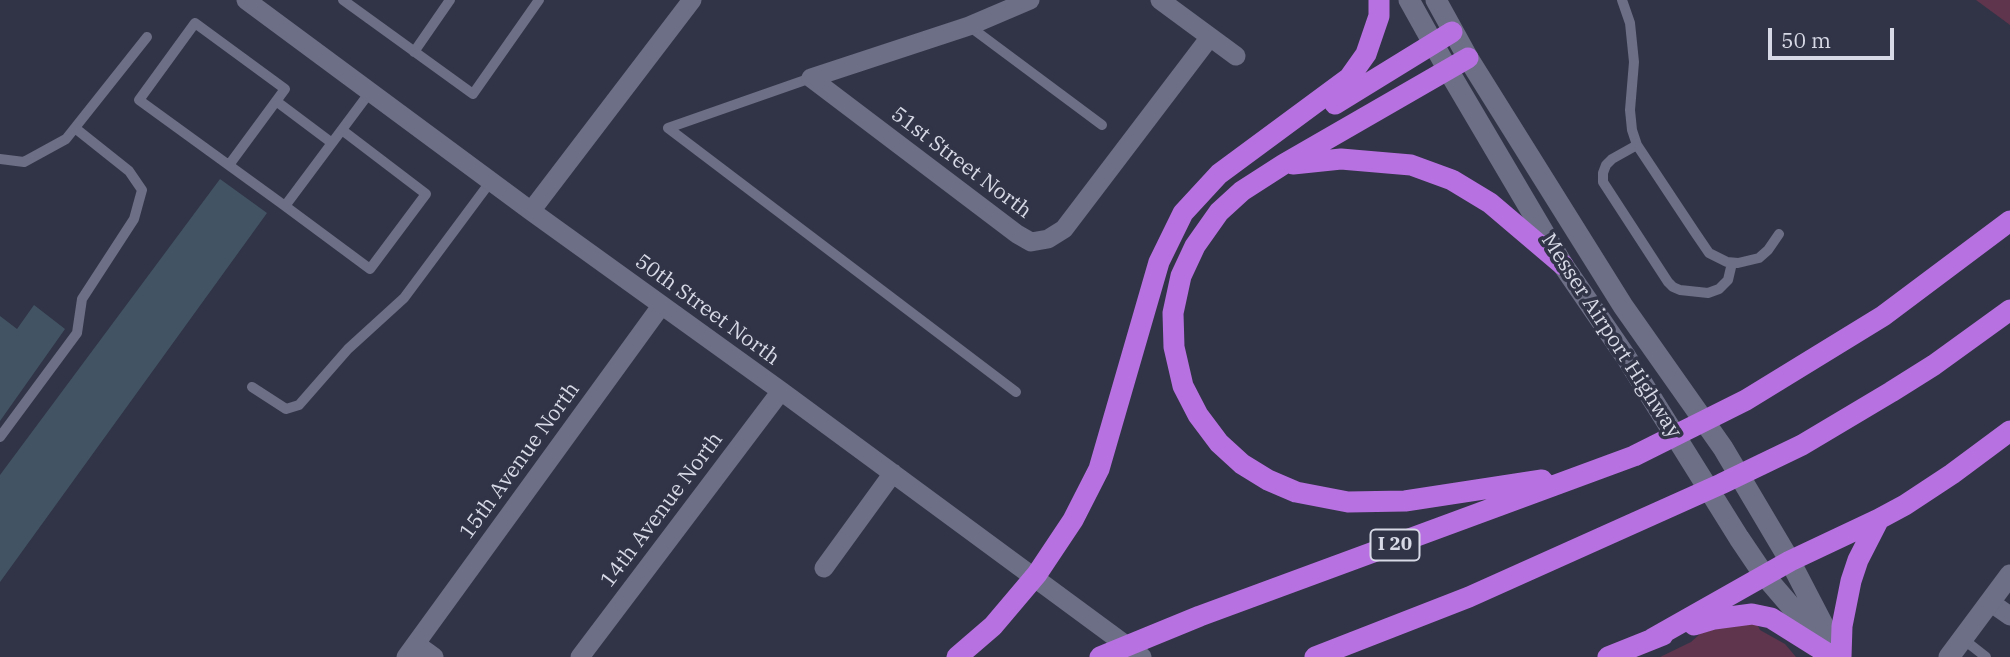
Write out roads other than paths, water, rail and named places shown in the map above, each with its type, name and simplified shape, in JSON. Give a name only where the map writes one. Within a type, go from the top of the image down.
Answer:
[{"type":"highway","points":[[957,657],[993,626],[1037,574],[1073,520],[1099,469],[1158,262],[1183,213],[1219,174],[1349,78],[1366,54],[1379,16],[1379,0]]},
{"type":"highway","points":[[1219,174],[1452,32]]},
{"type":"highway","points":[[1468,58],[1284,164],[1242,191],[1219,212],[1195,246],[1181,276],[1172,313],[1174,347],[1183,386],[1198,415],[1219,443],[1242,464],[1268,480],[1296,492],[1348,502],[1405,501],[1589,473]]},
{"type":"highway","points":[[1284,164],[1341,159],[1411,165],[1452,180],[1490,203],[1563,265]]},
{"type":"highway","name":"I 20","points":[[1100,657],[1200,616],[1633,456],[1746,400],[1884,316],[2010,221]]},
{"type":"highway","points":[[1315,657],[1469,597],[1802,445],[1902,386],[2010,310]]},
{"type":"highway","points":[[1652,639],[1790,561],[1880,519],[1952,474],[2010,431]]},
{"type":"highway","points":[[1608,657],[1714,619],[1752,614],[1771,618],[1837,657],[1857,560],[1880,519]]},
{"type":"main road","name":"Messer Airport Highway","points":[[1409,0],[1563,265],[1626,357],[1739,538],[1764,575],[1837,657]]},
{"type":"main road","name":"Messer Airport Highway","points":[[1436,0],[1452,32],[1623,306],[1724,448],[1790,561],[1837,657]]},
{"type":"main road","points":[[1949,657],[2010,575]]},
{"type":"street","name":"50th Street North","points":[[246,0],[1142,657]]},
{"type":"street","points":[[531,211],[692,0]]},
{"type":"street","points":[[811,78],[969,26],[1030,0]]},
{"type":"street","points":[[1160,0],[1236,56]]},
{"type":"street","name":"51st Street North","points":[[811,78],[1031,242],[1048,239],[1064,229],[1210,37]]},
{"type":"street","name":"15th Avenue North","points":[[411,650],[661,306]]},
{"type":"street","name":"14th Avenue North","points":[[580,657],[781,391]]},
{"type":"street","points":[[824,568],[893,473]]},
{"type":"street","points":[[1990,602],[2010,617]]},
{"type":"street","points":[[411,650],[434,657]]},
{"type":"lane","points":[[343,0],[473,94],[540,0]]},
{"type":"lane","points":[[414,52],[450,0]]},
{"type":"lane","points":[[1622,0],[1630,23],[1632,42],[1634,62],[1630,110],[1637,145],[1709,253],[1716,258],[1732,262],[1749,262],[1768,250],[1779,234]]},
{"type":"lane","points":[[229,165],[285,89],[195,23],[139,100],[370,269],[425,194],[342,130]]},
{"type":"lane","points":[[969,26],[1102,125]]},
{"type":"lane","points":[[0,159],[24,162],[66,139],[147,37]]},
{"type":"lane","points":[[811,78],[668,128],[1016,392]]},
{"type":"lane","points":[[285,206],[370,92]]},
{"type":"lane","points":[[276,101],[332,143]]},
{"type":"lane","points":[[0,437],[77,333],[82,299],[134,219],[142,190],[129,171],[75,128]]},
{"type":"lane","points":[[1637,145],[1606,165],[1604,182],[1668,282],[1680,290],[1708,293],[1719,289],[1728,280],[1732,262]]},
{"type":"lane","points":[[252,387],[286,409],[299,405],[348,349],[404,298],[491,181]]},
{"type":"lane","points":[[1963,639],[1986,657]]}]
